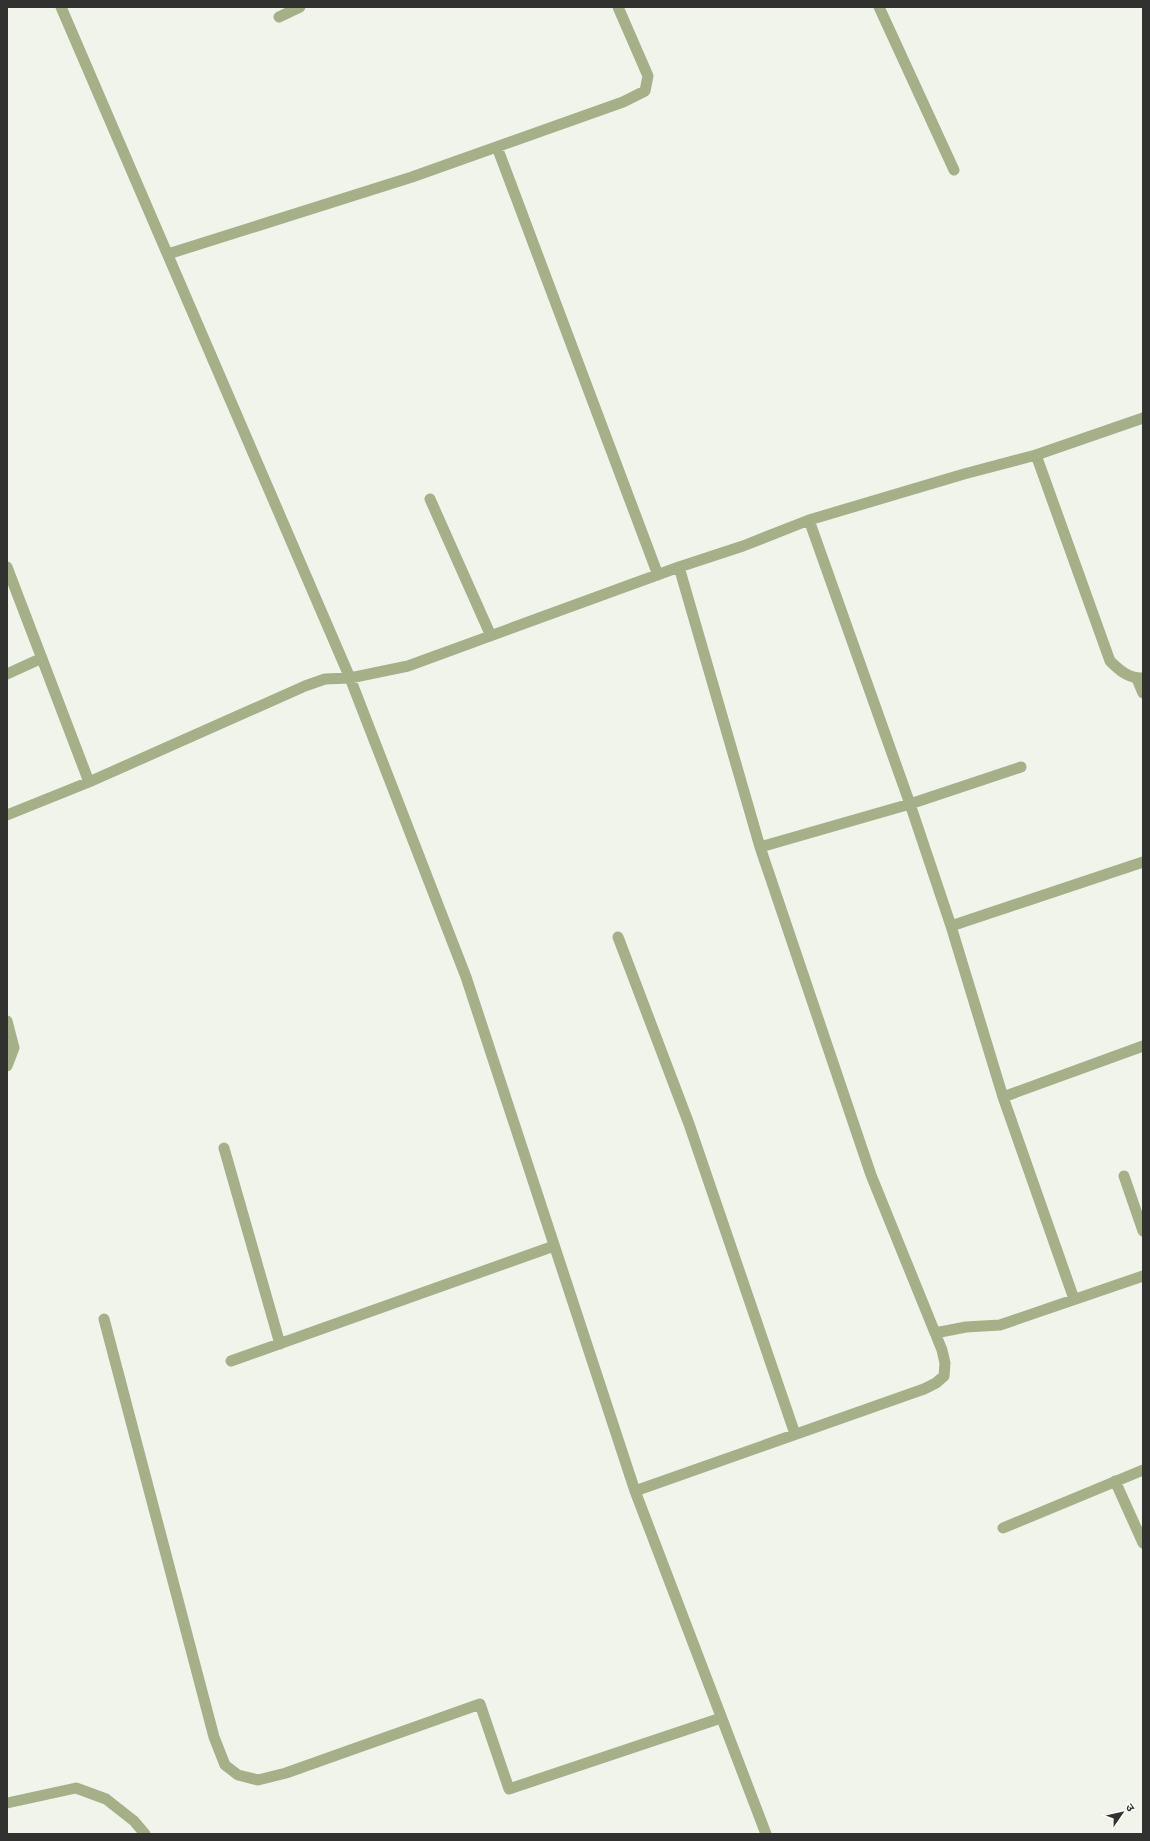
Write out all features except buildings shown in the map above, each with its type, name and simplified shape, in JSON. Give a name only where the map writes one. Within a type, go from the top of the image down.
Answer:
[{"type":"street","points":[[61,7],[350,678],[466,977],[635,1491],[766,1834]]},
{"type":"street","points":[[279,17],[300,7]]},
{"type":"street","points":[[168,254],[412,177],[623,102],[645,91],[648,76],[618,7]]},
{"type":"street","points":[[879,7],[954,170]]},
{"type":"street","points":[[497,147],[658,574]]},
{"type":"street","points":[[7,814],[89,782],[305,686],[324,679],[350,678],[408,666],[658,574],[743,546],[809,520],[1036,454],[1143,418]]},
{"type":"street","points":[[1036,454],[1110,661],[1120,672],[1140,678],[1143,693]]},
{"type":"street","points":[[430,499],[492,636]]},
{"type":"street","points":[[809,520],[910,804],[951,926],[1003,1097],[1074,1298]]},
{"type":"street","points":[[7,567],[89,782]]},
{"type":"street","points":[[635,1491],[924,1389],[936,1383],[944,1376],[945,1363],[942,1350],[871,1175],[760,848],[679,567]]},
{"type":"street","points":[[7,674],[42,658]]},
{"type":"street","points":[[760,848],[910,804],[1022,767]]},
{"type":"street","points":[[951,926],[1143,862]]},
{"type":"street","points":[[618,937],[689,1124],[795,1434]]},
{"type":"street","points":[[7,1021],[14,1048],[7,1066]]},
{"type":"street","points":[[1003,1097],[1143,1046]]},
{"type":"street","points":[[224,1148],[280,1344]]},
{"type":"street","points":[[1124,1176],[1143,1231]]},
{"type":"street","points":[[231,1361],[554,1246]]},
{"type":"street","points":[[935,1333],[956,1328],[1000,1325],[1074,1298],[1143,1276]]},
{"type":"street","points":[[104,1319],[214,1737],[225,1765],[238,1775],[258,1780],[286,1773],[480,1704],[510,1789],[721,1718]]},
{"type":"street","points":[[1003,1528],[1143,1470]]},
{"type":"street","points":[[1115,1481],[1143,1543]]},
{"type":"street","points":[[7,1803],[76,1788],[106,1799],[134,1822],[145,1834]]}]
